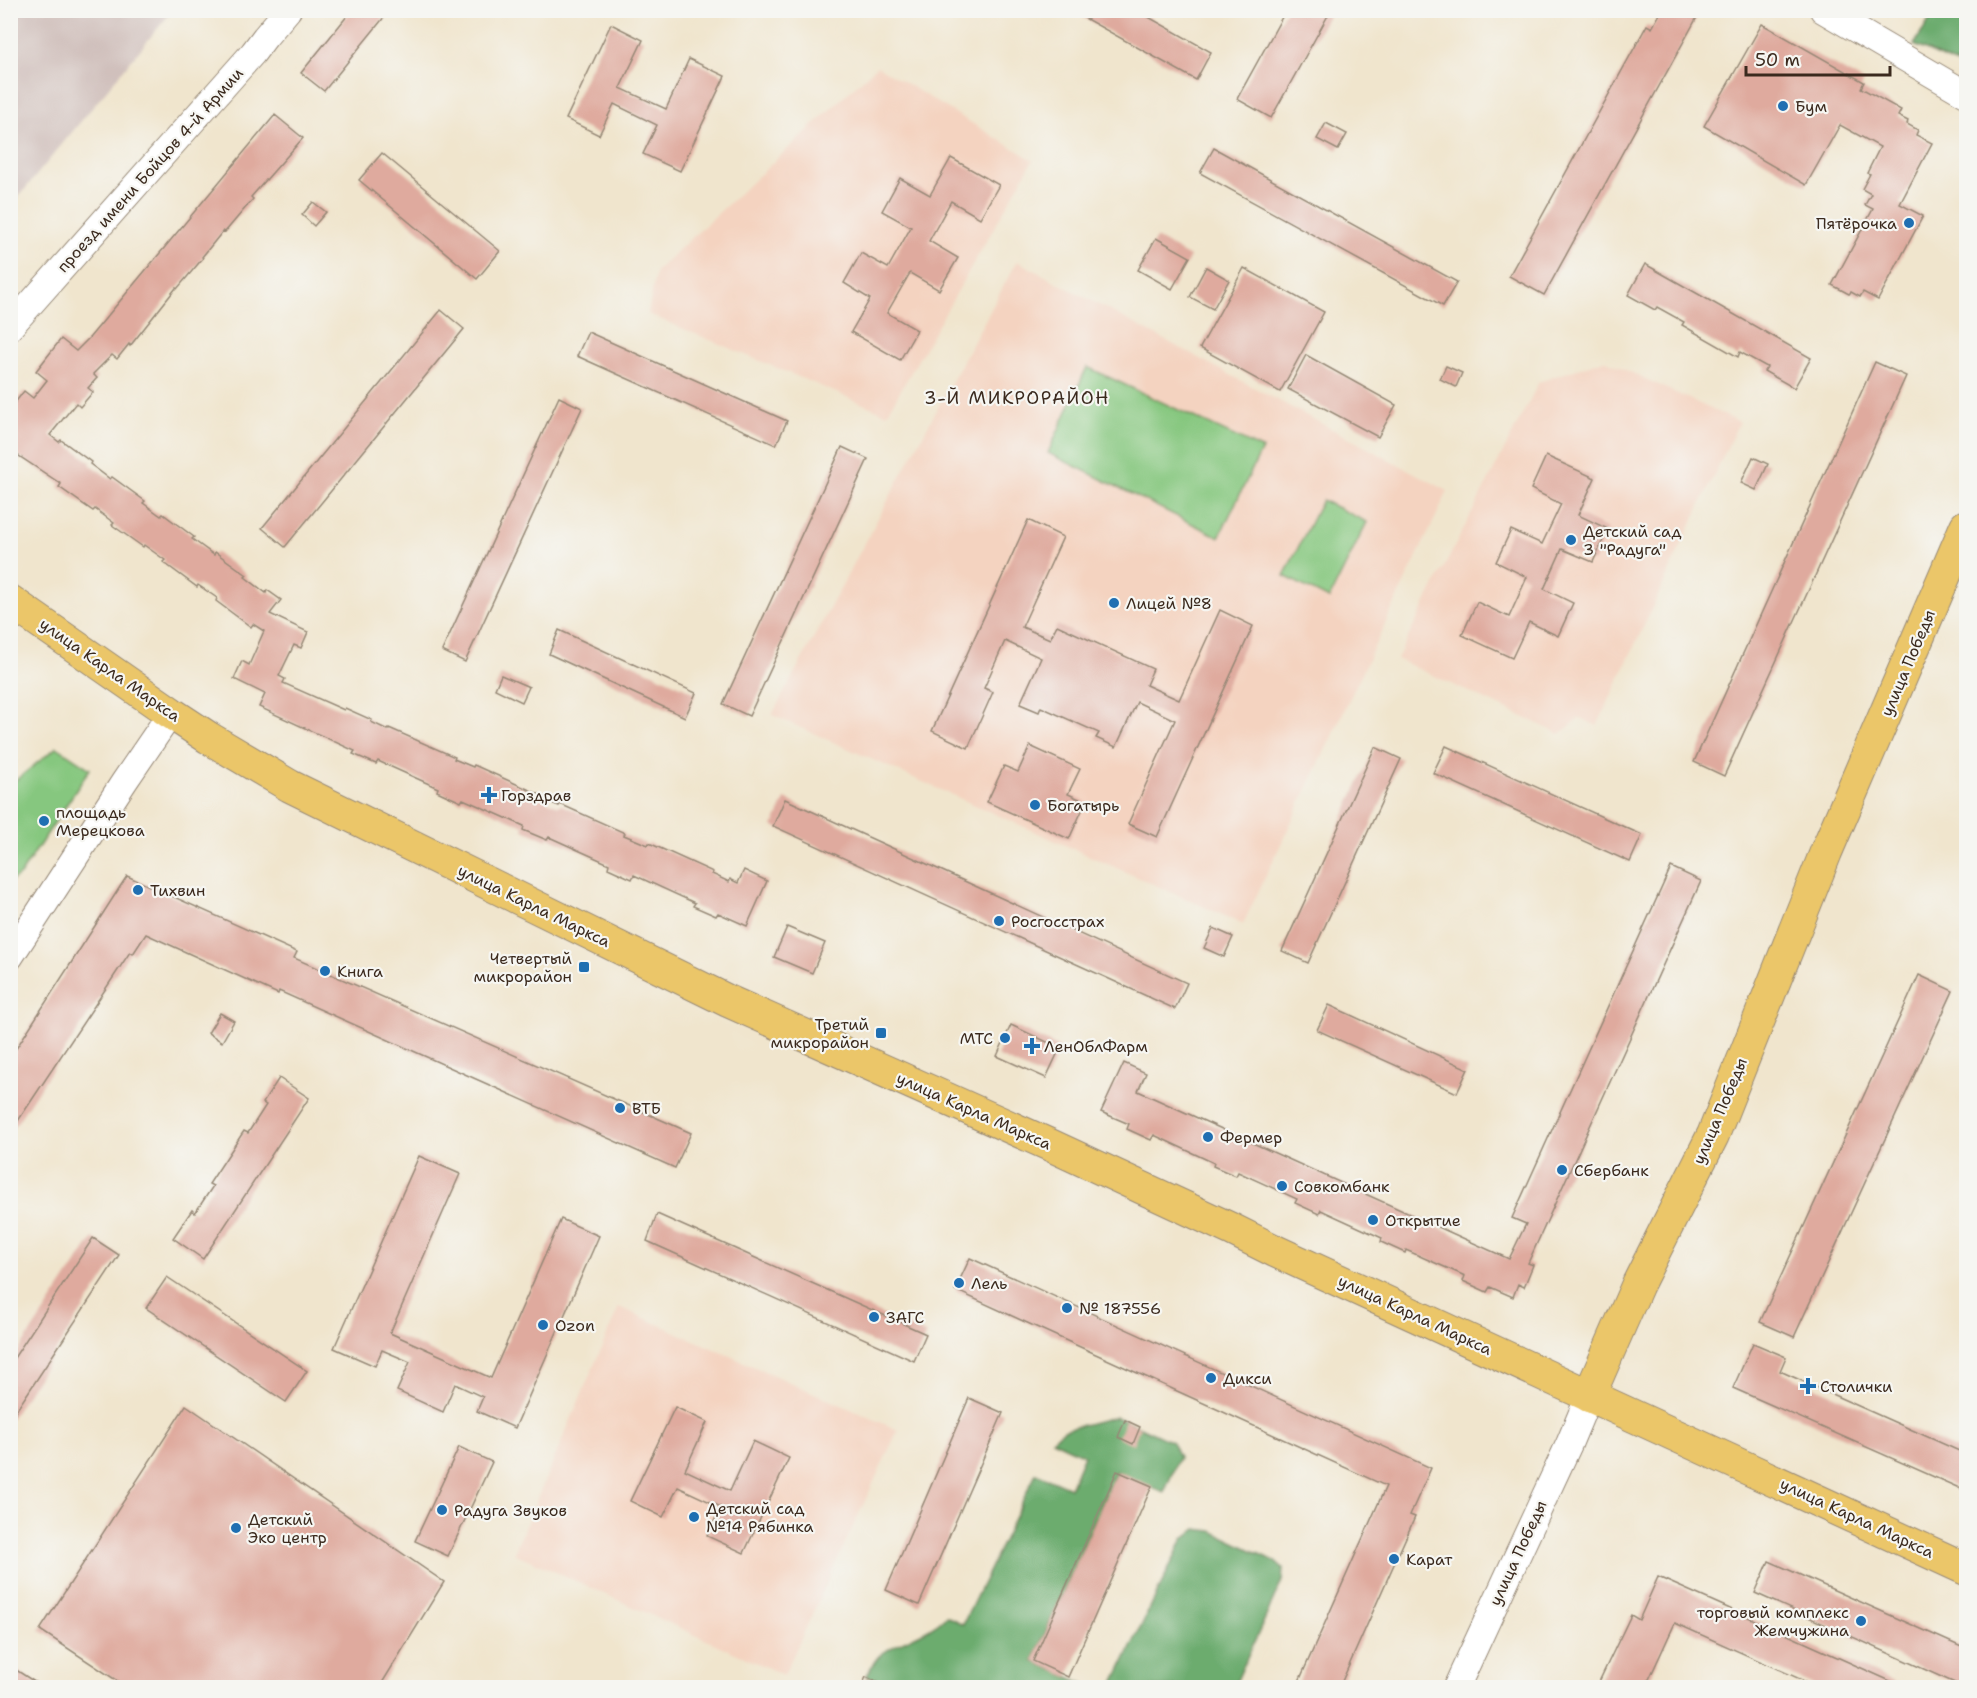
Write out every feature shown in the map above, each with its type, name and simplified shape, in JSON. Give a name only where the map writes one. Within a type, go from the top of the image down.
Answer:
[{"type":"main road","name":"улица Победы","points":[[1589,1396],[1638,1284],[1713,1135],[1826,852],[1966,526]]},
{"type":"main road","name":"улица Карла Маркса","points":[[10,601],[171,714],[290,786],[728,1001],[1050,1145],[1966,1569]]},
{"type":"street","name":"проезд имени Бойцов 4-й Армии","points":[[10,327],[232,78],[288,10]]},
{"type":"street","points":[[1823,10],[1966,94]]},
{"type":"street","points":[[10,957],[171,714]]},
{"type":"street","name":"улица Победы","points":[[1456,1688],[1589,1396]]},
{"type":"shaded area","points":[[10,11],[172,11],[11,206]]},
{"type":"shaded area","points":[[877,66],[1033,160],[887,414],[648,314],[656,271]]},
{"type":"shaded area","name":"Лицей №8","points":[[1017,261],[1448,491],[1243,924],[772,715]]},
{"type":"shaded area","name":"Детский сад 3 \"Радуга\"","points":[[1604,360],[1739,422],[1597,726],[1580,718],[1560,734],[1397,659],[1539,382]]},
{"type":"shaded area","name":"Детский сад №14 Рябинка","points":[[619,1307],[898,1430],[784,1675],[514,1553]]},
{"type":"green space","points":[[1935,11],[1966,11],[1966,68],[1914,45]]},
{"type":"green space","points":[[1087,367],[1262,449],[1219,537],[1048,453]]},
{"type":"green space","points":[[1322,500],[1367,522],[1329,599],[1284,576]]},
{"type":"green space","points":[[57,747],[90,769],[20,875],[11,881],[11,784]]},
{"type":"green space","points":[[1114,1417],[1172,1442],[1179,1457],[1164,1493],[1116,1471],[1033,1661],[1091,1687],[891,1688],[866,1677],[880,1655],[931,1628],[946,1616],[963,1624],[1036,1473],[1070,1488],[1084,1455],[1052,1440],[1064,1430]]},
{"type":"green space","points":[[1196,1529],[1212,1531],[1274,1561],[1283,1569],[1282,1581],[1234,1687],[1112,1687],[1183,1539]]},
{"type":"building","points":[[352,10],[390,10],[324,91],[301,73]]},
{"type":"building","points":[[1070,10],[1136,10],[1211,52],[1196,80]]},
{"type":"building","points":[[1286,10],[1331,10],[1271,118],[1237,99]]},
{"type":"building","points":[[1658,10],[1701,10],[1544,295],[1509,276],[1647,25],[1652,28],[1661,12]]},
{"type":"building","points":[[611,24],[643,40],[620,88],[666,109],[689,59],[725,76],[680,171],[643,154],[657,125],[614,104],[599,135],[566,119]]},
{"type":"building","points":[[1762,24],[1864,82],[1861,88],[1901,110],[1898,116],[1918,130],[1916,135],[1932,143],[1900,204],[1923,216],[1878,300],[1863,292],[1860,297],[1851,292],[1849,294],[1832,285],[1873,209],[1865,205],[1871,194],[1862,189],[1880,147],[1840,125],[1806,185],[1704,126]]},
{"type":"building","points":[[275,115],[303,138],[251,197],[253,199],[225,232],[223,231],[130,346],[129,344],[117,359],[112,355],[93,374],[97,378],[88,388],[93,392],[80,407],[76,403],[50,435],[59,442],[61,440],[110,479],[112,477],[145,501],[143,503],[161,516],[163,514],[214,555],[215,552],[247,575],[245,577],[266,593],[267,590],[281,600],[270,614],[308,632],[301,648],[294,645],[279,676],[285,679],[283,683],[372,720],[371,722],[388,730],[389,728],[455,757],[454,759],[473,767],[474,765],[543,796],[542,799],[559,806],[560,804],[625,833],[624,835],[648,845],[649,843],[713,872],[712,874],[729,882],[730,879],[738,883],[744,870],[767,881],[747,926],[718,913],[716,916],[693,906],[695,903],[634,875],[632,879],[608,868],[609,864],[549,837],[547,840],[523,830],[524,826],[463,799],[461,802],[437,791],[438,788],[378,761],[376,764],[353,754],[355,751],[259,707],[265,694],[234,679],[242,661],[249,665],[264,631],[253,624],[251,627],[216,601],[217,598],[198,585],[197,587],[163,562],[165,560],[112,525],[114,523],[95,509],[93,511],[59,487],[61,484],[10,450],[10,409],[24,391],[33,398],[47,380],[36,371],[61,339],[76,351],[90,337]]},
{"type":"building","points":[[1326,123],[1347,134],[1338,150],[1317,139]]},
{"type":"building","points":[[1214,148],[1457,282],[1443,306],[1200,173]]},
{"type":"building","points":[[382,153],[500,251],[477,279],[359,180]]},
{"type":"building","points":[[951,158],[999,185],[980,218],[951,201],[929,241],[958,258],[939,290],[910,273],[887,313],[917,330],[900,360],[851,332],[870,299],[844,283],[861,253],[888,268],[911,227],[882,211],[900,178],[930,195]]},
{"type":"building","points":[[313,202],[326,212],[314,226],[302,215]]},
{"type":"building","points":[[1156,238],[1190,257],[1172,289],[1138,270]]},
{"type":"building","points":[[1645,264],[1811,358],[1794,388],[1764,371],[1767,367],[1740,352],[1738,357],[1682,325],[1684,322],[1628,295]]},
{"type":"building","points":[[1206,267],[1229,280],[1213,309],[1190,297]]},
{"type":"building","points":[[1244,268],[1324,312],[1280,392],[1200,348]]},
{"type":"building","points":[[441,310],[464,329],[285,547],[262,528]]},
{"type":"building","points":[[588,332],[787,421],[776,445],[577,356]]},
{"type":"building","points":[[1306,355],[1396,405],[1378,437],[1288,389]]},
{"type":"building","points":[[1875,362],[1906,376],[1724,776],[1694,762]]},
{"type":"building","points":[[1446,366],[1462,373],[1456,387],[1440,379]]},
{"type":"building","points":[[559,397],[582,408],[465,662],[442,651]]},
{"type":"building","points":[[842,447],[868,459],[749,716],[723,704]]},
{"type":"building","points":[[1546,456],[1595,478],[1578,515],[1608,529],[1593,562],[1562,549],[1544,589],[1573,603],[1558,636],[1529,622],[1512,658],[1462,635],[1477,602],[1509,617],[1527,577],[1496,562],[1511,530],[1542,544],[1561,504],[1531,489]]},
{"type":"building","points":[[1753,457],[1768,464],[1756,490],[1741,483]]},
{"type":"building","points":[[1028,520],[1063,537],[1022,627],[1050,639],[1057,625],[1153,669],[1146,685],[1179,700],[1220,610],[1253,626],[1157,837],[1128,824],[1175,720],[1137,702],[1116,747],[1096,738],[1099,733],[1041,707],[1039,712],[1020,704],[1041,658],[1005,641],[984,688],[993,692],[968,748],[932,731]]},
{"type":"building","points":[[559,630],[696,693],[685,717],[549,654]]},
{"type":"building","points":[[501,675],[529,687],[522,702],[495,689]]},
{"type":"building","points":[[1030,746],[1080,769],[1068,794],[1086,802],[1069,839],[987,802],[1004,766],[1018,772]]},
{"type":"building","points":[[1446,746],[1642,835],[1630,862],[1433,773]]},
{"type":"building","points":[[1375,747],[1401,759],[1308,963],[1282,951]]},
{"type":"building","points":[[785,799],[1187,983],[1175,1009],[773,826]]},
{"type":"building","points":[[1671,867],[1701,881],[1528,1263],[1533,1265],[1524,1287],[1518,1284],[1513,1297],[1490,1287],[1487,1292],[1463,1281],[1465,1276],[1406,1250],[1405,1253],[1381,1242],[1382,1238],[1321,1210],[1319,1214],[1295,1203],[1297,1199],[1238,1172],[1236,1176],[1213,1166],[1214,1163],[1154,1135],[1151,1140],[1127,1129],[1129,1124],[1101,1112],[1124,1063],[1146,1073],[1138,1091],[1509,1259],[1526,1224],[1512,1218]]},
{"type":"building","points":[[127,876],[297,952],[294,958],[691,1133],[675,1168],[146,934],[133,954],[130,952],[10,1133],[10,1058]]},
{"type":"building","points":[[787,927],[825,943],[812,973],[774,957]]},
{"type":"building","points":[[1213,928],[1233,937],[1224,957],[1204,948]]},
{"type":"building","points":[[1919,975],[1953,991],[1794,1337],[1760,1322]]},
{"type":"building","points":[[1329,1005],[1468,1069],[1457,1093],[1317,1030]]},
{"type":"building","points":[[220,1013],[234,1021],[222,1042],[208,1033]]},
{"type":"building","points":[[1011,1025],[1060,1048],[1046,1078],[997,1056]]},
{"type":"building","points":[[279,1078],[309,1098],[203,1259],[173,1238],[192,1210],[195,1213],[213,1186],[209,1184],[244,1131],[248,1133],[266,1105],[263,1103]]},
{"type":"building","points":[[419,1156],[460,1174],[390,1333],[491,1378],[561,1219],[599,1236],[515,1428],[477,1411],[483,1397],[455,1384],[443,1412],[397,1391],[410,1362],[382,1350],[375,1366],[334,1348]]},
{"type":"building","points":[[657,1214],[926,1334],[914,1361],[647,1241]]},
{"type":"building","points":[[93,1238],[119,1255],[10,1420],[10,1364]]},
{"type":"building","points":[[970,1258],[1431,1468],[1410,1515],[1415,1517],[1339,1688],[1296,1688],[1386,1486],[955,1290]]},
{"type":"building","points":[[167,1277],[307,1371],[286,1402],[146,1308]]},
{"type":"building","points":[[1753,1343],[1786,1357],[1780,1371],[1966,1454],[1966,1491],[1733,1388]]},
{"type":"building","points":[[969,1398],[1003,1413],[919,1605],[886,1590]]},
{"type":"building","name":"Детский Эко центр","points":[[186,1405],[444,1582],[379,1688],[128,1688],[40,1630]]},
{"type":"building","points":[[675,1407],[707,1422],[685,1470],[730,1491],[753,1441],[789,1458],[744,1553],[707,1536],[721,1507],[678,1487],[663,1517],[630,1501]]},
{"type":"building","points":[[1125,1420],[1140,1427],[1133,1444],[1118,1437]]},
{"type":"building","points":[[459,1447],[492,1462],[448,1556],[415,1541]]},
{"type":"building","points":[[1117,1471],[1152,1486],[1068,1677],[1033,1661]]},
{"type":"building","name":"торговый комплекс Жемчужина","points":[[1769,1561],[1966,1649],[1966,1688],[1755,1593]]},
{"type":"building","points":[[1658,1577],[1906,1688],[1820,1688],[1675,1623],[1645,1688],[1596,1688],[1631,1615],[1639,1620]]},
{"type":"building","points":[[10,1666],[44,1688],[10,1688]]},
{"type":"building","points":[[866,1677],[891,1688],[861,1688]]},
{"type":"place","name":"Бум","points":[[1783,106]]},
{"type":"place","name":"Пятёрочка","points":[[1909,223]]},
{"type":"place","name":"Детский сад 3 \"Радуга\"","points":[[1571,540]]},
{"type":"place","name":"Лицей №8","points":[[1114,603]]},
{"type":"place","name":"Горздрав","points":[[489,795]]},
{"type":"place","name":"Богатырь","points":[[1035,805]]},
{"type":"place","name":"площадь Мерецкова","points":[[44,821]]},
{"type":"place","name":"Тихвин","points":[[138,890]]},
{"type":"place","name":"Росгосстрах","points":[[999,921]]},
{"type":"place","name":"Четвертый микрорайон","points":[[584,967]]},
{"type":"place","name":"Книга","points":[[325,971]]},
{"type":"place","name":"Третий микрорайон","points":[[881,1033]]},
{"type":"place","name":"МТС","points":[[1005,1038]]},
{"type":"place","name":"ЛенОблФарм","points":[[1032,1046]]},
{"type":"place","name":"ВТБ","points":[[620,1108]]},
{"type":"place","name":"Фермер","points":[[1208,1137]]},
{"type":"place","name":"Сбербанк","points":[[1562,1170]]},
{"type":"place","name":"Совкомбанк","points":[[1282,1186]]},
{"type":"place","name":"Открытие","points":[[1373,1220]]},
{"type":"place","name":"Лель","points":[[959,1283]]},
{"type":"place","name":"№ 187556","points":[[1067,1308]]},
{"type":"place","name":"ЗАГС","points":[[874,1317]]},
{"type":"place","name":"Ozon","points":[[543,1325]]},
{"type":"place","name":"Дикси","points":[[1211,1378]]},
{"type":"place","name":"Столички","points":[[1808,1386]]},
{"type":"place","name":"Радуга Звуков","points":[[442,1510]]},
{"type":"place","name":"Детский сад №14 Рябинка","points":[[694,1517]]},
{"type":"place","name":"Детский Эко центр","points":[[236,1528]]},
{"type":"place","name":"Карат","points":[[1394,1559]]},
{"type":"place","name":"торговый комплекс Жемчужина","points":[[1861,1621]]},
{"type":"district","name":"3-Й МИКРОРАЙОН","points":[[1017,398]]}]
